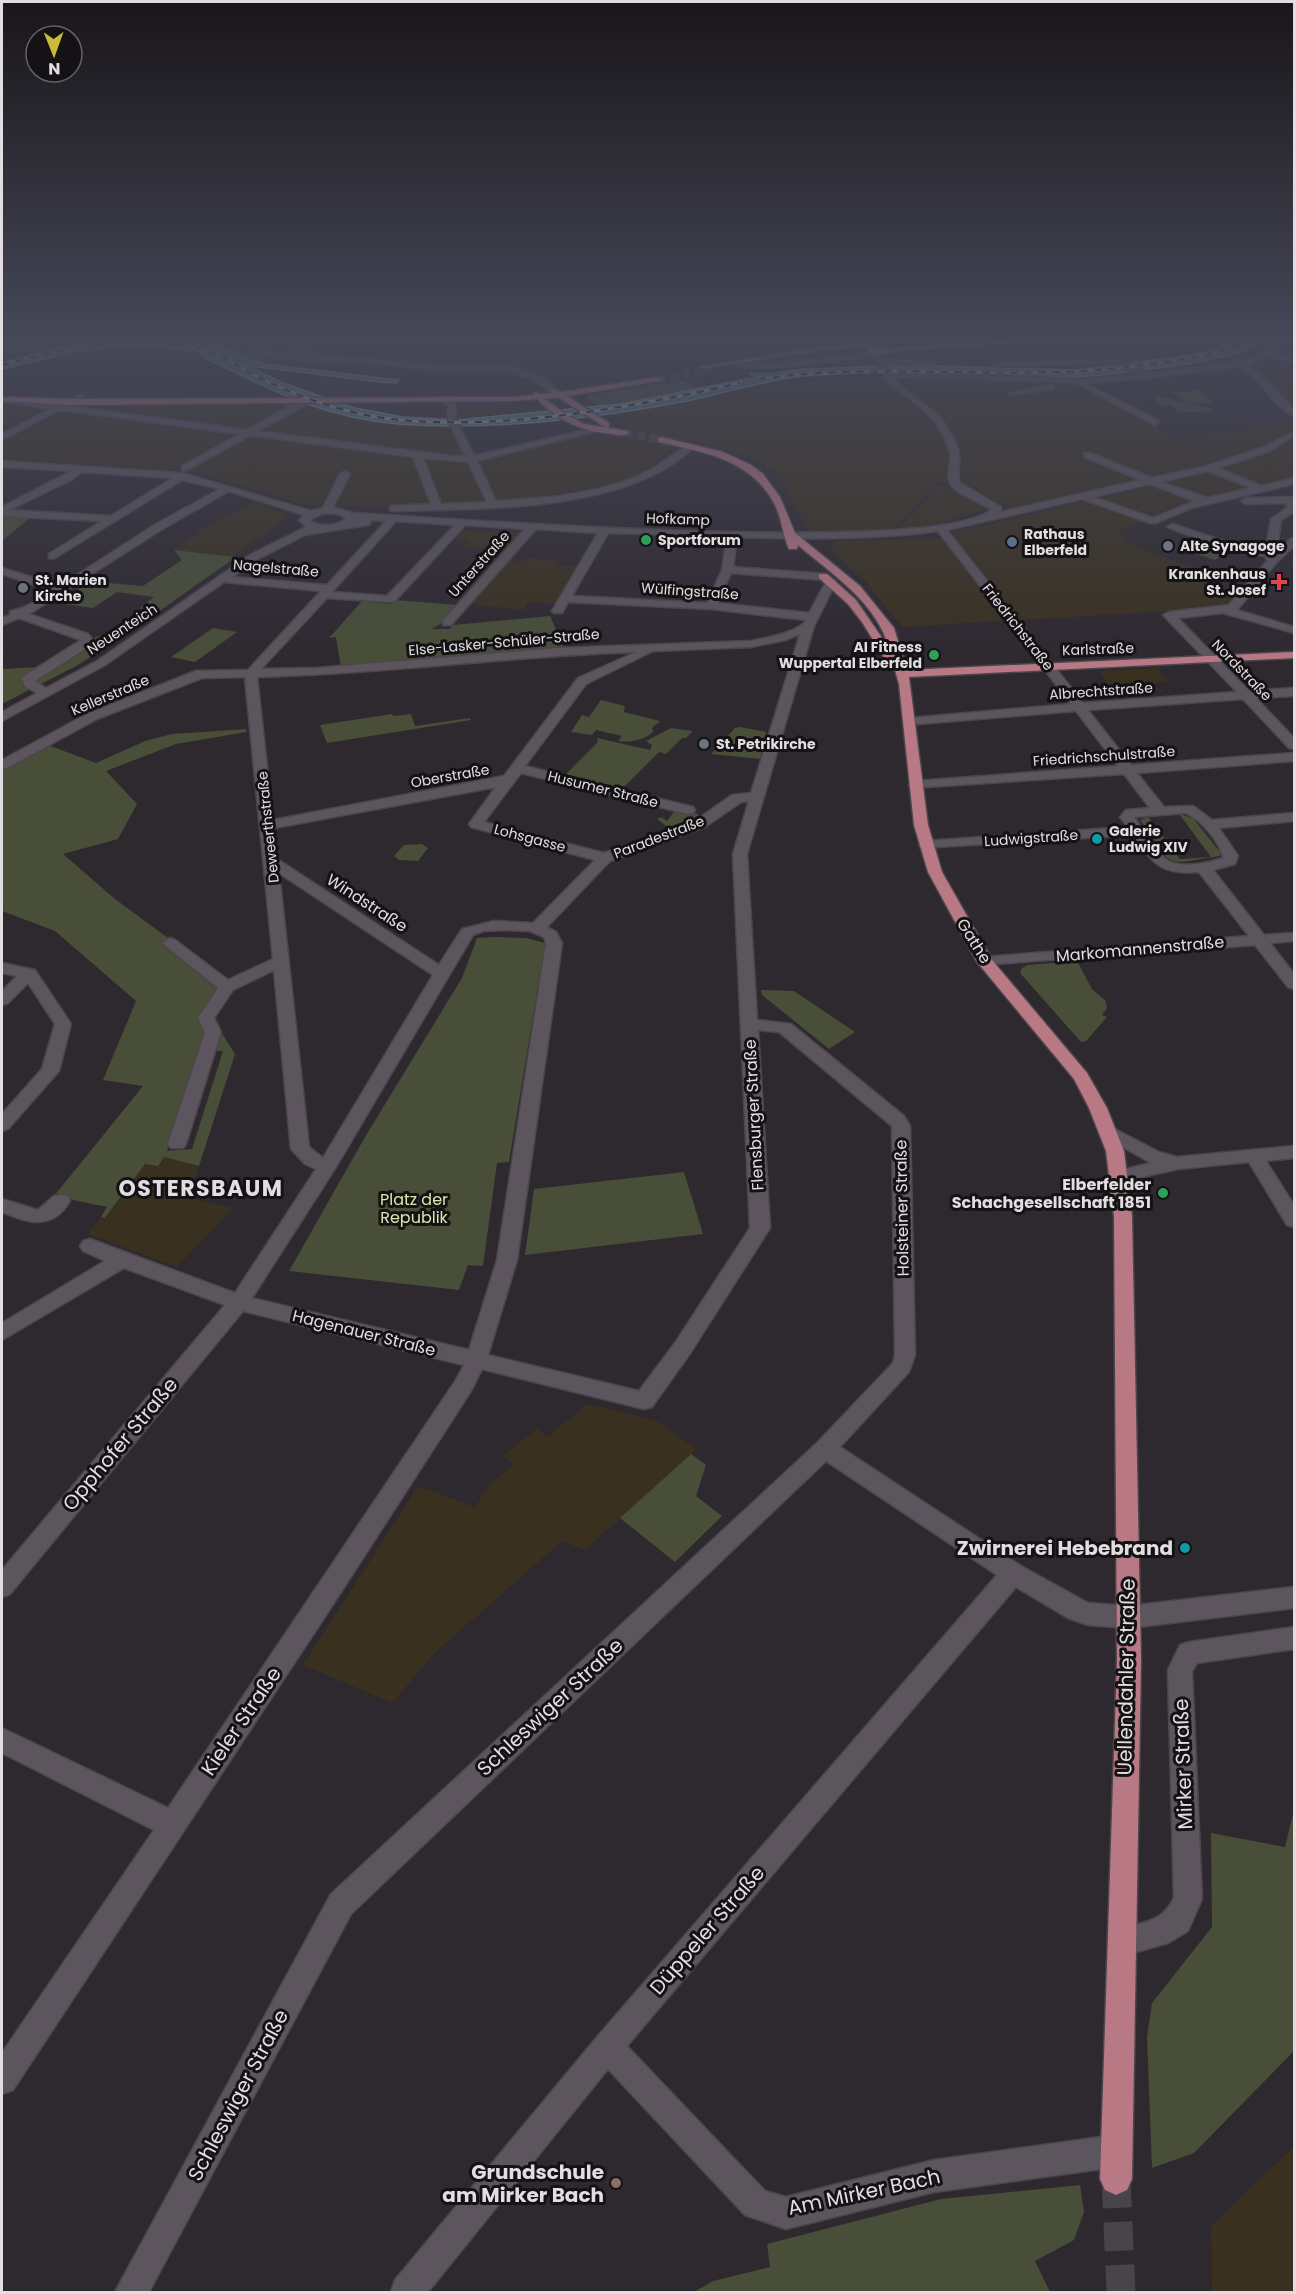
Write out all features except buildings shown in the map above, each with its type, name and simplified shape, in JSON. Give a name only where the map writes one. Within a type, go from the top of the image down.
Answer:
[{"type":"main road","points":[[695,447],[740,464],[769,486],[791,535]]},
{"type":"main road","name":"Gathe","points":[[791,535],[811,551],[829,577]]},
{"type":"main road","name":"Gathe","points":[[791,535],[791,545],[829,577],[858,589],[890,630],[903,674],[916,785],[926,845],[942,887],[985,962],[1074,1066],[1108,1132],[1115,1151],[1119,1176]]},
{"type":"main road","name":"Karlstraße","points":[[903,674],[1294,654]]},
{"type":"main road","name":"Uellendahler Straße","points":[[1116,2165],[1129,1617],[1123,1216],[1119,1176]]},
{"type":"street","points":[[53,556],[181,472],[224,447]]},
{"type":"street","points":[[356,447],[451,459],[472,459],[524,447]]},
{"type":"street","points":[[466,447],[493,504]]},
{"type":"street","points":[[308,518],[326,511],[493,504],[563,496],[612,487],[652,473],[690,447]]},
{"type":"street","points":[[952,447],[955,454],[954,483],[996,506],[998,512],[988,518]]},
{"type":"street","name":"Hofkamp","points":[[349,520],[732,534],[837,536],[893,534],[941,528],[1209,468],[1269,447]]},
{"type":"street","points":[[673,460],[705,450]]},
{"type":"street","points":[[417,455],[437,506]]},
{"type":"street","points":[[1087,455],[1193,498],[1210,501],[1292,501],[1294,508],[1276,519],[1271,557],[1233,608],[1227,610]]},
{"type":"street","points":[[2,464],[181,472],[308,518],[320,528]]},
{"type":"street","points":[[1209,468],[1261,489]]},
{"type":"street","points":[[2,511],[68,478],[80,469]]},
{"type":"street","points":[[326,511],[345,474]]},
{"type":"street","points":[[1082,496],[1153,521],[1188,506],[1294,481]]},
{"type":"street","points":[[2,633],[6,627],[2,622],[31,609],[160,526],[228,488]]},
{"type":"street","points":[[2,511],[112,519]]},
{"type":"street","points":[[340,511],[349,520]]},
{"type":"street","name":"Neuenteich","points":[[254,557],[279,536],[308,518]]},
{"type":"street","name":"Neuenteich","points":[[2,717],[119,651],[254,557],[265,554],[295,534],[349,520]]},
{"type":"street","points":[[251,673],[390,521]]},
{"type":"street","name":"Nagelstraße","points":[[221,579],[390,600],[462,523]]},
{"type":"street","name":"Unterstraße","points":[[447,623],[533,526]]},
{"type":"street","name":"Friedrichstraße","points":[[941,528],[1160,811]]},
{"type":"street","points":[[1172,528],[1236,549],[1278,558],[1294,541]]},
{"type":"street","points":[[558,612],[605,530]]},
{"type":"street","points":[[711,606],[727,570],[732,534]]},
{"type":"street","points":[[811,551],[837,536]]},
{"type":"street","points":[[727,570],[829,577],[810,621],[756,796]]},
{"type":"street","points":[[2,571],[42,584],[64,587]]},
{"type":"street","name":"Wülfingstraße","points":[[566,599],[711,606],[810,621]]},
{"type":"street","points":[[2,608],[84,636],[87,640],[84,645],[38,670],[27,679],[29,683],[45,692]]},
{"type":"street","points":[[1227,610],[1294,630]]},
{"type":"street","name":"Nordstraße","points":[[1227,610],[1169,615],[1294,745]]},
{"type":"street","name":"Else-Lasker-Schüler-Straße","points":[[200,674],[317,672],[558,651],[767,642],[810,621]]},
{"type":"street","points":[[513,773],[582,681],[655,648]]},
{"type":"street","points":[[38,670],[38,677],[60,684]]},
{"type":"street","name":"Deweerthstraße","points":[[251,673],[300,1149],[311,1160],[327,1167]]},
{"type":"street","name":"Kellerstraße","points":[[2,765],[93,716],[200,674]]},
{"type":"street","name":"Albrechtstraße","points":[[910,722],[1294,692]]},
{"type":"street","name":"Friedrichschulstraße","points":[[916,785],[1294,757]]},
{"type":"street","name":"Husumer Straße","points":[[513,773],[688,810]]},
{"type":"street","name":"Oberstraße","points":[[268,825],[501,782],[513,773]]},
{"type":"street","name":"Lohsgasse","points":[[513,773],[476,824],[605,858]]},
{"type":"street","name":"Paradestraße","points":[[537,928],[605,858],[700,824],[737,798],[756,796]]},
{"type":"street","name":"Flensburger Straße","points":[[644,1401],[682,1349],[760,1228],[740,854],[756,796]]},
{"type":"street","points":[[1188,809],[1195,811],[1207,825],[1231,856],[1230,861],[1178,868],[1160,862],[1127,817],[1131,813],[1188,809]]},
{"type":"street","points":[[1207,825],[1294,817]]},
{"type":"street","name":"Ludwigstraße","points":[[926,845],[1136,831]]},
{"type":"street","name":"Windstraße","points":[[272,862],[442,974]]},
{"type":"street","points":[[1202,866],[1294,984]]},
{"type":"street","points":[[239,1302],[327,1167],[467,932],[475,927],[490,925],[537,928],[546,932],[554,944],[507,1260],[476,1361]]},
{"type":"street","name":"Markomannenstraße","points":[[985,962],[1294,937]]},
{"type":"street","points":[[170,943],[227,987]]},
{"type":"street","points":[[177,1144],[213,1032],[206,1018],[227,987],[281,961]]},
{"type":"street","points":[[2,968],[29,973],[63,1024],[50,1071],[2,1125]]},
{"type":"street","points":[[2,1000],[29,973]]},
{"type":"street","name":"Holsteiner Straße","points":[[748,1025],[785,1028],[898,1120],[900,1126],[905,1355],[902,1366],[825,1449]]},
{"type":"street","points":[[1108,1132],[1153,1157],[1178,1163]]},
{"type":"street","points":[[1119,1176],[1178,1163],[1294,1152]]},
{"type":"street","points":[[1254,1156],[1294,1220]]},
{"type":"street","points":[[2,1204],[37,1217],[44,1216],[61,1201]]},
{"type":"street","name":"Hagenauer Straße","points":[[90,1246],[122,1260],[239,1302],[644,1401]]},
{"type":"street","points":[[2,1332],[122,1260]]},
{"type":"street","name":"Opphofer Straße","points":[[2,1587],[239,1302]]},
{"type":"street","name":"Kieler Straße","points":[[2,2079],[324,1599],[464,1385],[476,1361]]},
{"type":"street","points":[[825,1449],[1013,1573],[1076,1610],[1097,1616],[1129,1617],[1294,1598]]},
{"type":"street","name":"Schleswiger Straße","points":[[131,2292],[341,1904],[825,1449]]},
{"type":"street","name":"Düppeler Straße","points":[[407,2292],[607,2047],[1013,1573]]},
{"type":"street","name":"Mirker Straße","points":[[1122,1942],[1158,1933],[1178,1921],[1188,1899],[1180,1670],[1190,1653],[1294,1638]]},
{"type":"street","points":[[2,1740],[171,1824]]},
{"type":"street","name":"Am Mirker Bach","points":[[607,2047],[756,2204],[786,2213],[934,2176],[1116,2165]]},
{"type":"shaded area","points":[[2,447],[461,447],[488,501],[371,506],[305,505],[201,474],[172,470],[2,459]]},
{"type":"shaded area","points":[[532,447],[677,447],[666,452],[650,468],[636,476],[603,487],[515,500],[498,501],[476,459]]},
{"type":"shaded area","points":[[718,447],[1261,447],[1199,467],[1013,509],[957,482],[937,483],[894,530],[808,531],[785,486],[772,470],[757,458]]},
{"type":"shaded area","points":[[1282,447],[1294,448],[1294,478],[1181,504],[1119,531],[1126,542],[1195,569],[1235,597],[1229,604],[1204,609],[902,627],[865,581],[829,548],[837,541],[941,539],[955,532],[1212,472]]},
{"type":"shaded area","points":[[939,484],[983,504],[988,509],[946,522],[896,531],[913,515]]},
{"type":"shaded area","points":[[253,502],[281,512],[288,517],[232,556],[174,550],[200,531]]},
{"type":"shaded area","points":[[458,529],[520,532],[520,536],[507,551],[464,546],[468,541],[450,539]]},
{"type":"shaded area","points":[[526,557],[558,561],[556,565],[578,567],[556,604],[528,602],[524,610],[471,604],[509,560],[522,562]]},
{"type":"shaded area","points":[[1157,668],[1168,682],[1109,685],[1099,671]]},
{"type":"shaded area","points":[[164,1157],[199,1166],[195,1178],[179,1195],[233,1208],[177,1267],[88,1234],[101,1217],[106,1218],[145,1164]]},
{"type":"shaded area","points":[[587,1404],[655,1420],[697,1449],[585,1550],[562,1541],[435,1653],[392,1703],[303,1665],[418,1486],[475,1507],[491,1483],[513,1465],[503,1456],[537,1428],[547,1437]]},
{"type":"shaded area","points":[[1294,2146],[1294,2292],[1212,2292],[1211,2226]]},
{"type":"green space","points":[[2,515],[31,517],[2,541]]},
{"type":"green space","points":[[1209,542],[1233,550],[1215,560],[1187,551]]},
{"type":"green space","points":[[174,550],[236,557],[78,665],[2,704],[2,669],[51,665],[74,657],[95,642],[95,637],[105,635],[143,609],[140,608],[154,597],[117,592],[93,608],[51,602],[61,595],[69,596],[88,583],[83,581],[143,586],[182,560]]},
{"type":"green space","points":[[395,600],[458,605],[442,623],[432,629],[450,629],[453,625],[550,616],[564,648],[341,668],[336,637],[329,638],[362,601],[391,604]]},
{"type":"green space","points":[[213,628],[237,632],[195,662],[171,657]]},
{"type":"green space","points":[[601,700],[625,706],[624,712],[660,721],[652,728],[653,732],[650,735],[632,741],[618,741],[622,736],[596,730],[592,735],[571,732],[582,715],[589,717]]},
{"type":"green space","points":[[392,714],[393,716],[411,714],[415,726],[470,718],[471,720],[327,743],[320,725]]},
{"type":"green space","points":[[671,728],[693,731],[686,738],[682,738],[666,754],[659,752],[620,791],[563,777],[598,742],[597,738],[650,750],[652,745],[646,741]]},
{"type":"green space","points":[[735,728],[766,732],[760,759],[711,754]]},
{"type":"green space","points":[[246,729],[247,732],[176,744],[106,771],[137,804],[118,839],[63,854],[115,899],[168,938],[163,943],[221,987],[198,1018],[206,1035],[167,1151],[192,1149],[223,1051],[213,1051],[220,1030],[235,1054],[199,1166],[164,1157],[158,1166],[145,1164],[105,1218],[101,1217],[107,1207],[54,1196],[143,1086],[103,1080],[136,1001],[55,931],[2,911],[2,769],[48,745],[96,763],[145,741],[172,734]]},
{"type":"green space","points":[[661,805],[699,815],[671,830],[657,819],[661,817],[667,821],[674,812]]},
{"type":"green space","points":[[1179,814],[1193,818],[1220,852],[1220,856],[1183,862],[1173,861],[1166,857],[1140,820],[1148,817],[1180,859],[1211,857]]},
{"type":"green space","points":[[422,844],[428,848],[418,861],[399,860],[394,856],[404,845]]},
{"type":"green space","name":"Platz der Republik","points":[[477,938],[526,938],[545,943],[509,1162],[497,1163],[483,1266],[468,1265],[459,1290],[289,1271],[365,1137],[462,978]]},
{"type":"green space","points":[[1077,961],[1092,989],[1105,1000],[1107,1008],[1102,1015],[1107,1017],[1086,1041],[1081,1042],[1020,973],[1022,968],[1028,965]]},
{"type":"green space","points":[[761,990],[794,991],[855,1032],[829,1049],[762,995]]},
{"type":"green space","points":[[684,1172],[703,1234],[525,1255],[534,1189]]},
{"type":"green space","points":[[691,1454],[706,1465],[696,1496],[722,1516],[675,1562],[620,1518]]},
{"type":"green space","points":[[1294,1810],[1294,2051],[1194,2153],[1152,2168],[1147,2037],[1152,2003],[1212,1927],[1211,1833],[1285,1847]]},
{"type":"green space","points":[[1080,2185],[1084,2212],[1074,2240],[1035,2261],[1050,2292],[694,2292],[713,2281],[770,2267],[767,2244],[941,2199]]},
{"type":"tunnel","points":[[1116,2179],[1121,2292]]},
{"type":"place","name":"Sportforum","points":[[646,540]]},
{"type":"place","name":"Rathaus Elberfeld","points":[[1012,542]]},
{"type":"place","name":"Alte Synagoge","points":[[1168,546]]},
{"type":"place","name":"Krankenhaus St. Josef","points":[[1279,582]]},
{"type":"place","name":"St. Marien Kirche","points":[[23,588]]},
{"type":"place","name":"AI Fitness Wuppertal Elberfeld","points":[[934,655]]},
{"type":"place","name":"St. Petrikirche","points":[[704,744]]},
{"type":"place","name":"Galerie Ludwig XIV","points":[[1097,839]]},
{"type":"place","name":"Elberfelder Schachgesellschaft 1851","points":[[1163,1193]]},
{"type":"place","name":"Zwirnerei Hebebrand","points":[[1185,1548]]},
{"type":"place","name":"Grundschule am Mirker Bach","points":[[616,2183]]},
{"type":"district","name":"OSTERSBAUM","points":[[201,1188]]}]
